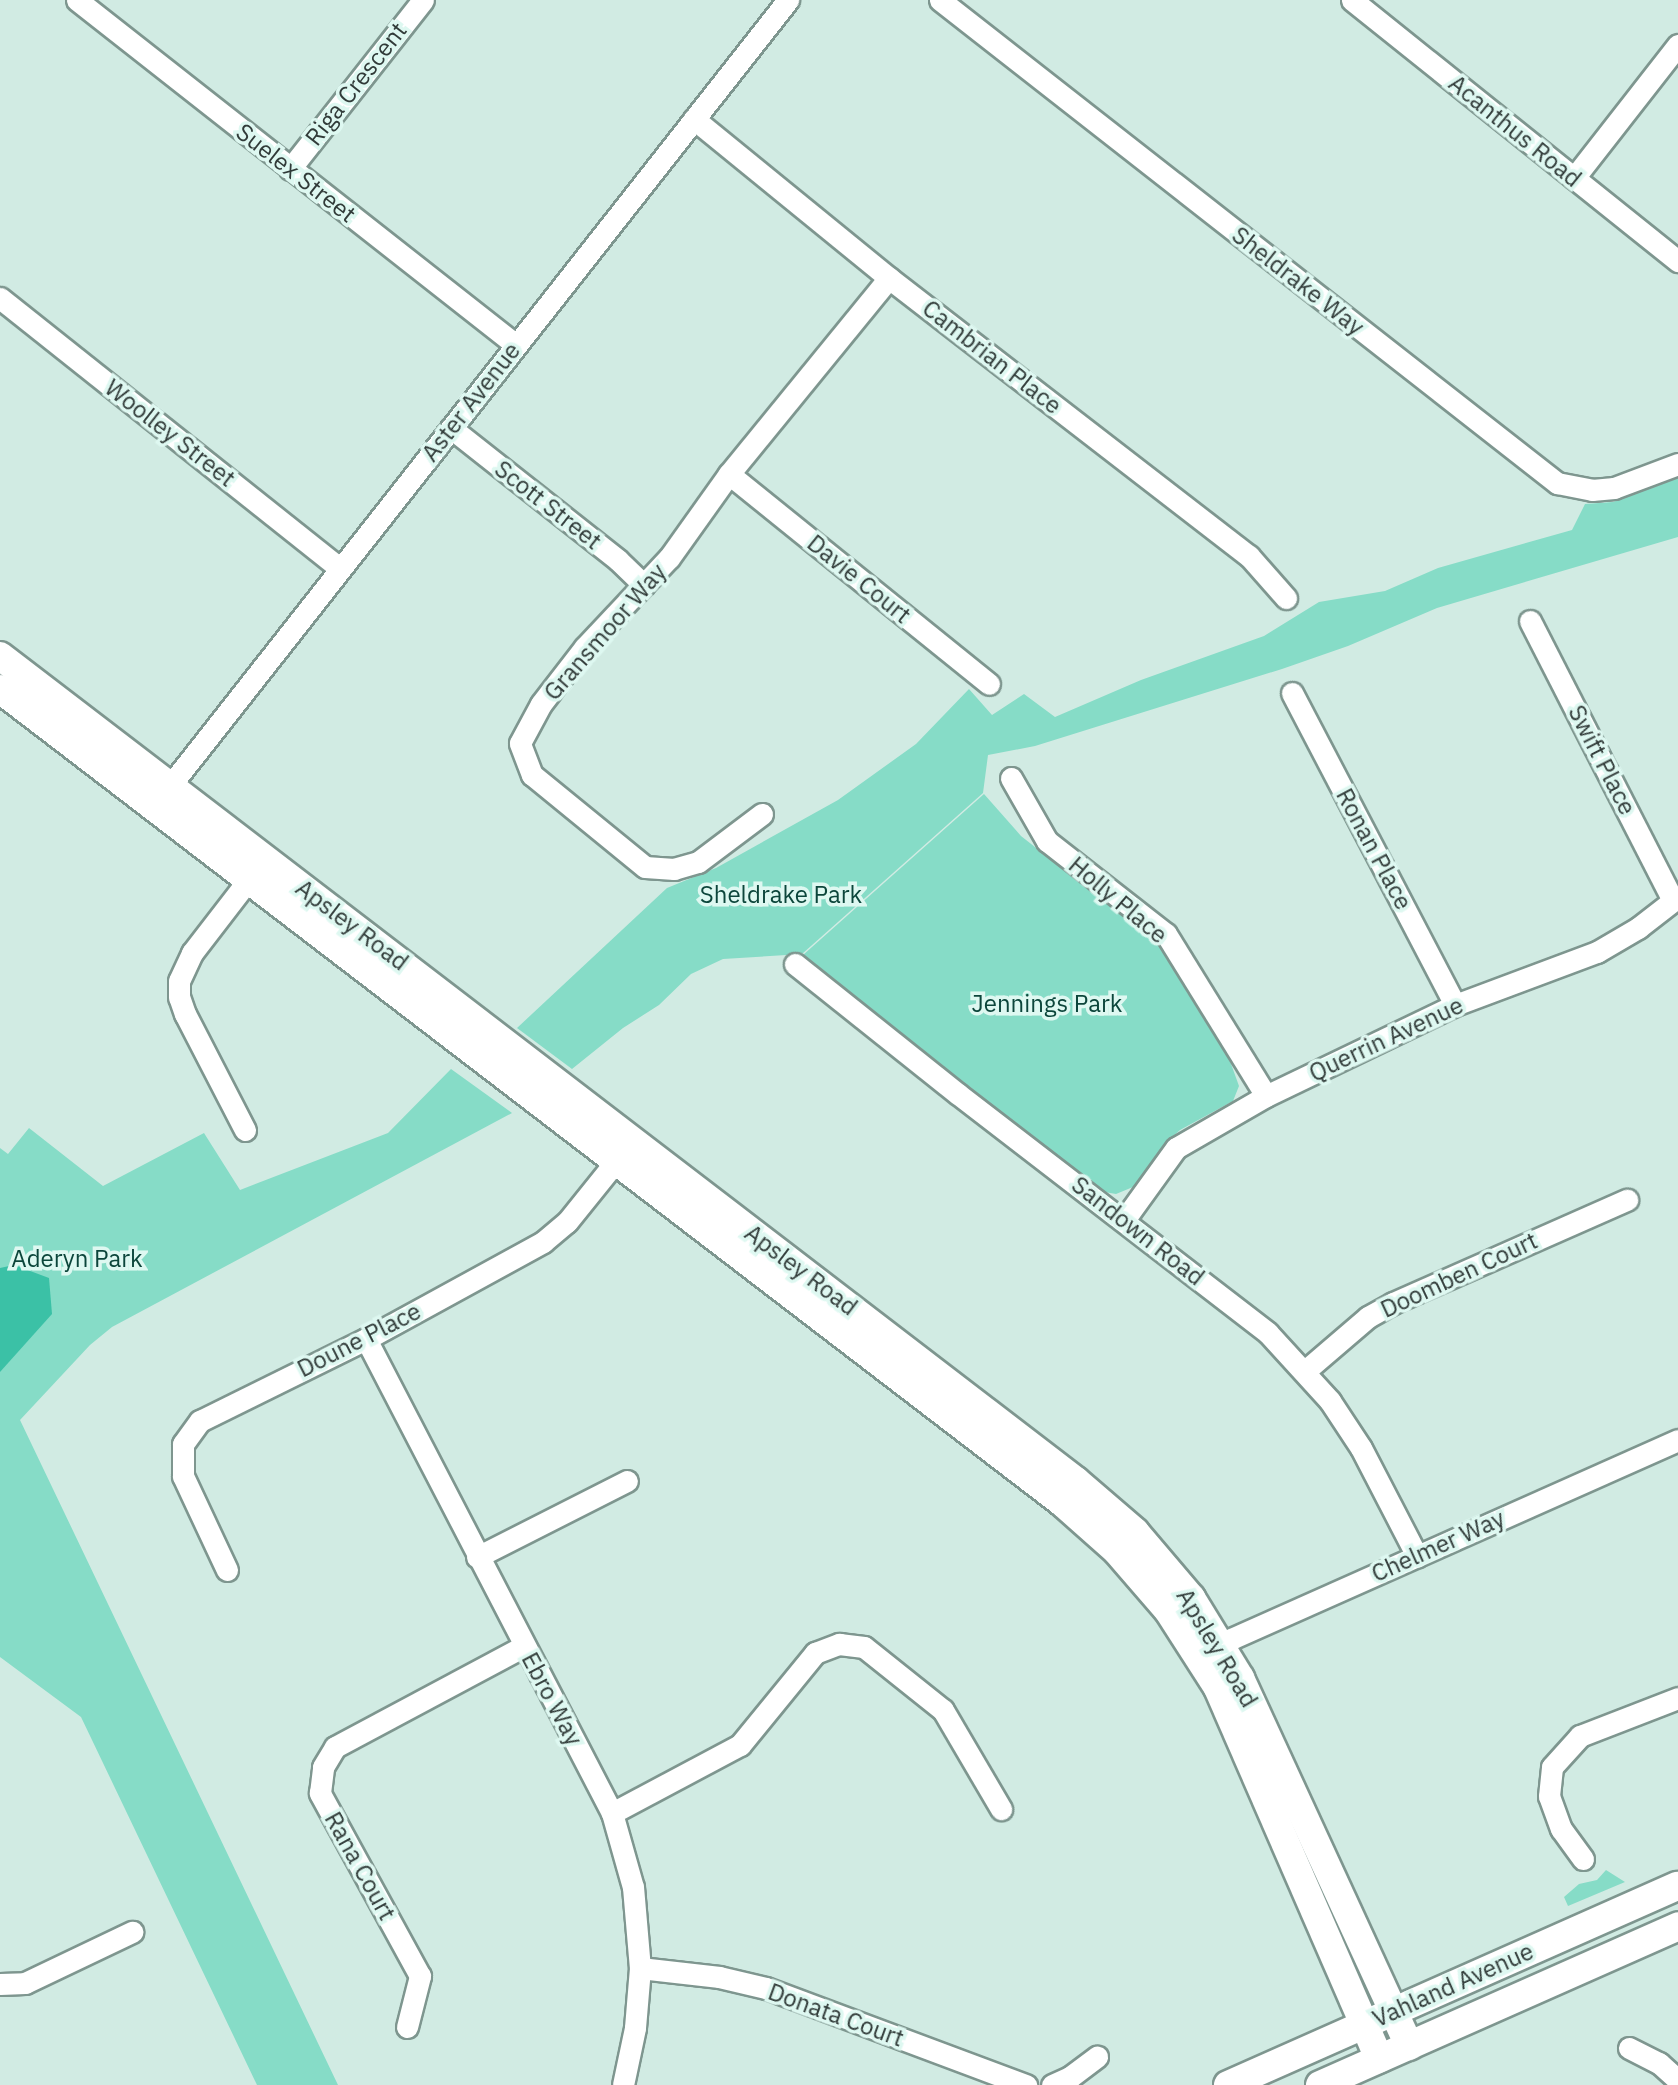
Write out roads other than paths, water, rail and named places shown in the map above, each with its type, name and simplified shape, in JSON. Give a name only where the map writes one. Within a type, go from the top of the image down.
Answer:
[{"type":"main road","name":"Apsley Road","points":[[0,656],[162,796],[249,880],[624,1151]]},
{"type":"main road","name":"Apsley Road","points":[[0,689],[162,796],[624,1151],[1091,1525],[1244,1685],[1409,2046]]},
{"type":"main road","name":"Apsley Road","points":[[1211,1651],[1218,1688],[1379,2059]]},
{"type":"main road","name":"Vahland Avenue","points":[[1228,2085],[1678,1886]]},
{"type":"main road","name":"Vahland Avenue","points":[[1321,2085],[1678,1926]]},
{"type":"street","name":"Suelex Street","points":[[77,0],[516,345]]},
{"type":"street","name":"Riga Crescent","points":[[290,169],[423,0]]},
{"type":"street","name":"Aster Avenue","points":[[162,796],[788,0]]},
{"type":"street","name":"Sheldrake Way","points":[[940,0],[1557,484],[1592,490],[1614,488],[1678,464]]},
{"type":"street","name":"Acanthus Road","points":[[1352,0],[1678,261]]},
{"type":"street","points":[[1574,178],[1678,45]]},
{"type":"street","name":"Cambrian Place","points":[[694,119],[889,278],[1249,556],[1286,598]]},
{"type":"street","name":"Gransmoor Way","points":[[762,814],[698,862],[674,869],[645,867],[532,775],[520,743],[541,704],[585,648],[669,558],[729,474],[889,278]]},
{"type":"street","name":"Woolley Street","points":[[0,298],[340,568]]},
{"type":"street","name":"Scott Street","points":[[451,428],[618,560],[644,585]]},
{"type":"street","name":"Davie Court","points":[[729,474],[989,684]]},
{"type":"street","name":"Swift Place","points":[[1530,621],[1676,899]]},
{"type":"street","name":"Ronan Place","points":[[1292,693],[1455,1005]]},
{"type":"street","name":"Holly Place","points":[[1011,778],[1047,841],[1166,934],[1266,1096]]},
{"type":"street","points":[[245,1129],[185,1014],[179,989],[187,960],[249,880]]},
{"type":"street","name":"Querrin Avenue","points":[[1124,1220],[1177,1148],[1266,1096],[1455,1005],[1597,952],[1638,928],[1676,899]]},
{"type":"street","name":"Sandown Road","points":[[795,964],[958,1094],[1268,1333],[1305,1371],[1361,1448],[1417,1556]]},
{"type":"street","name":"Doune Place","points":[[227,1570],[183,1476],[183,1444],[200,1421],[366,1339],[556,1233],[624,1151]]},
{"type":"street","name":"Doomben Court","points":[[1305,1371],[1342,1337],[1393,1303],[1627,1200]]},
{"type":"street","name":"Ebro Way","points":[[366,1339],[612,1813],[633,1886],[640,1968],[635,2028],[623,2085]]},
{"type":"street","name":"Chelmer Way","points":[[1211,1651],[1678,1440]]},
{"type":"street","points":[[478,1557],[627,1481]]},
{"type":"street","points":[[612,1813],[740,1745],[815,1653],[839,1644],[864,1647],[943,1710],[1001,1809]]},
{"type":"street","name":"Rana Court","points":[[407,2027],[420,1976],[320,1793],[323,1767],[335,1747],[524,1646]]},
{"type":"street","points":[[1583,1860],[1561,1829],[1549,1796],[1552,1767],[1580,1737],[1678,1699]]},
{"type":"street","points":[[0,1984],[25,1983],[132,1932]]},
{"type":"street","name":"Donata Court","points":[[640,1968],[719,1977],[766,1989],[1027,2085]]},
{"type":"street","points":[[1629,2048],[1659,2063],[1678,2080]]},
{"type":"street","points":[[1052,2085],[1070,2077],[1097,2057]]},
{"type":"park label","name":"Sheldrake Park","points":[[781,895]]},
{"type":"park label","name":"Jennings Park","points":[[1047,1004]]},
{"type":"park label","name":"Aderyn Park","points":[[77,1259]]}]
